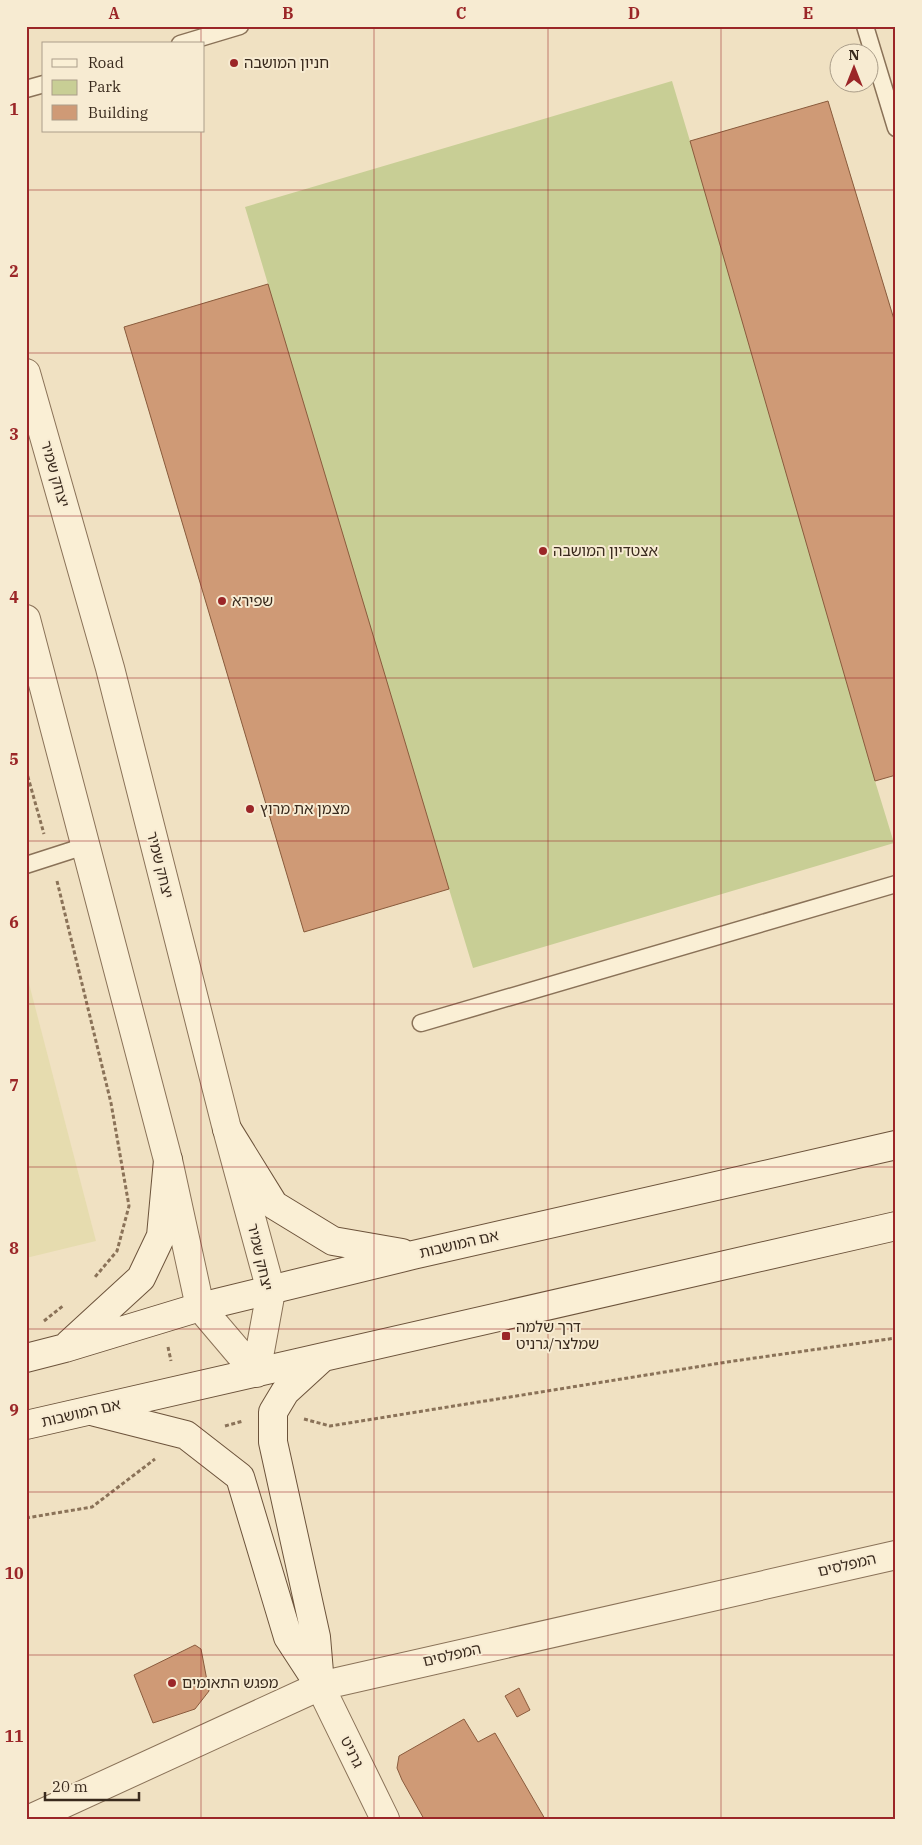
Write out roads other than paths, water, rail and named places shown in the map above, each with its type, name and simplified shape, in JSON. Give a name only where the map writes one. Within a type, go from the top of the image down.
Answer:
[{"type":"main road","name":"יצחק שמיר","points":[[26,373],[110,668],[227,1129],[271,1291],[256,1373]]},
{"type":"main road","points":[[26,619],[168,1160],[200,1307],[256,1373]]},
{"type":"main road","points":[[227,1129],[274,1205],[333,1241],[413,1255]]},
{"type":"main road","name":"אם המושבות","points":[[26,1358],[200,1307],[413,1255],[896,1145]]},
{"type":"main road","points":[[64,1348],[141,1278],[161,1236],[168,1160]]},
{"type":"main road","name":"אם המושבות","points":[[26,1425],[896,1226]]},
{"type":"main road","points":[[320,1686],[316,1637],[273,1442],[274,1412],[284,1392],[323,1357]]},
{"type":"main road","points":[[88,1410],[186,1435],[240,1477],[288,1637],[320,1686]]},
{"type":"main road","name":"המפלסים","points":[[30,1819],[320,1686],[896,1554]]},
{"type":"main road","name":"גרניט","points":[[320,1686],[385,1819]]},
{"type":"lane","points":[[187,42],[240,26]]},
{"type":"lane","points":[[865,26],[896,128]]},
{"type":"lane","points":[[26,865],[85,846]]},
{"type":"lane","points":[[421,1023],[896,884]]},
{"type":"place","name":"חניון המושבה","points":[[234,63]]},
{"type":"place","name":"אצטדיון המושבה","points":[[543,551]]},
{"type":"place","name":"שפירא","points":[[222,601]]},
{"type":"place","name":"מצמן את מרוץ","points":[[250,809]]},
{"type":"place","name":"דרך שלמה שמלצר/גרניט","points":[[506,1336]]},
{"type":"place","name":"מפגש התאומים","points":[[172,1683]]}]
